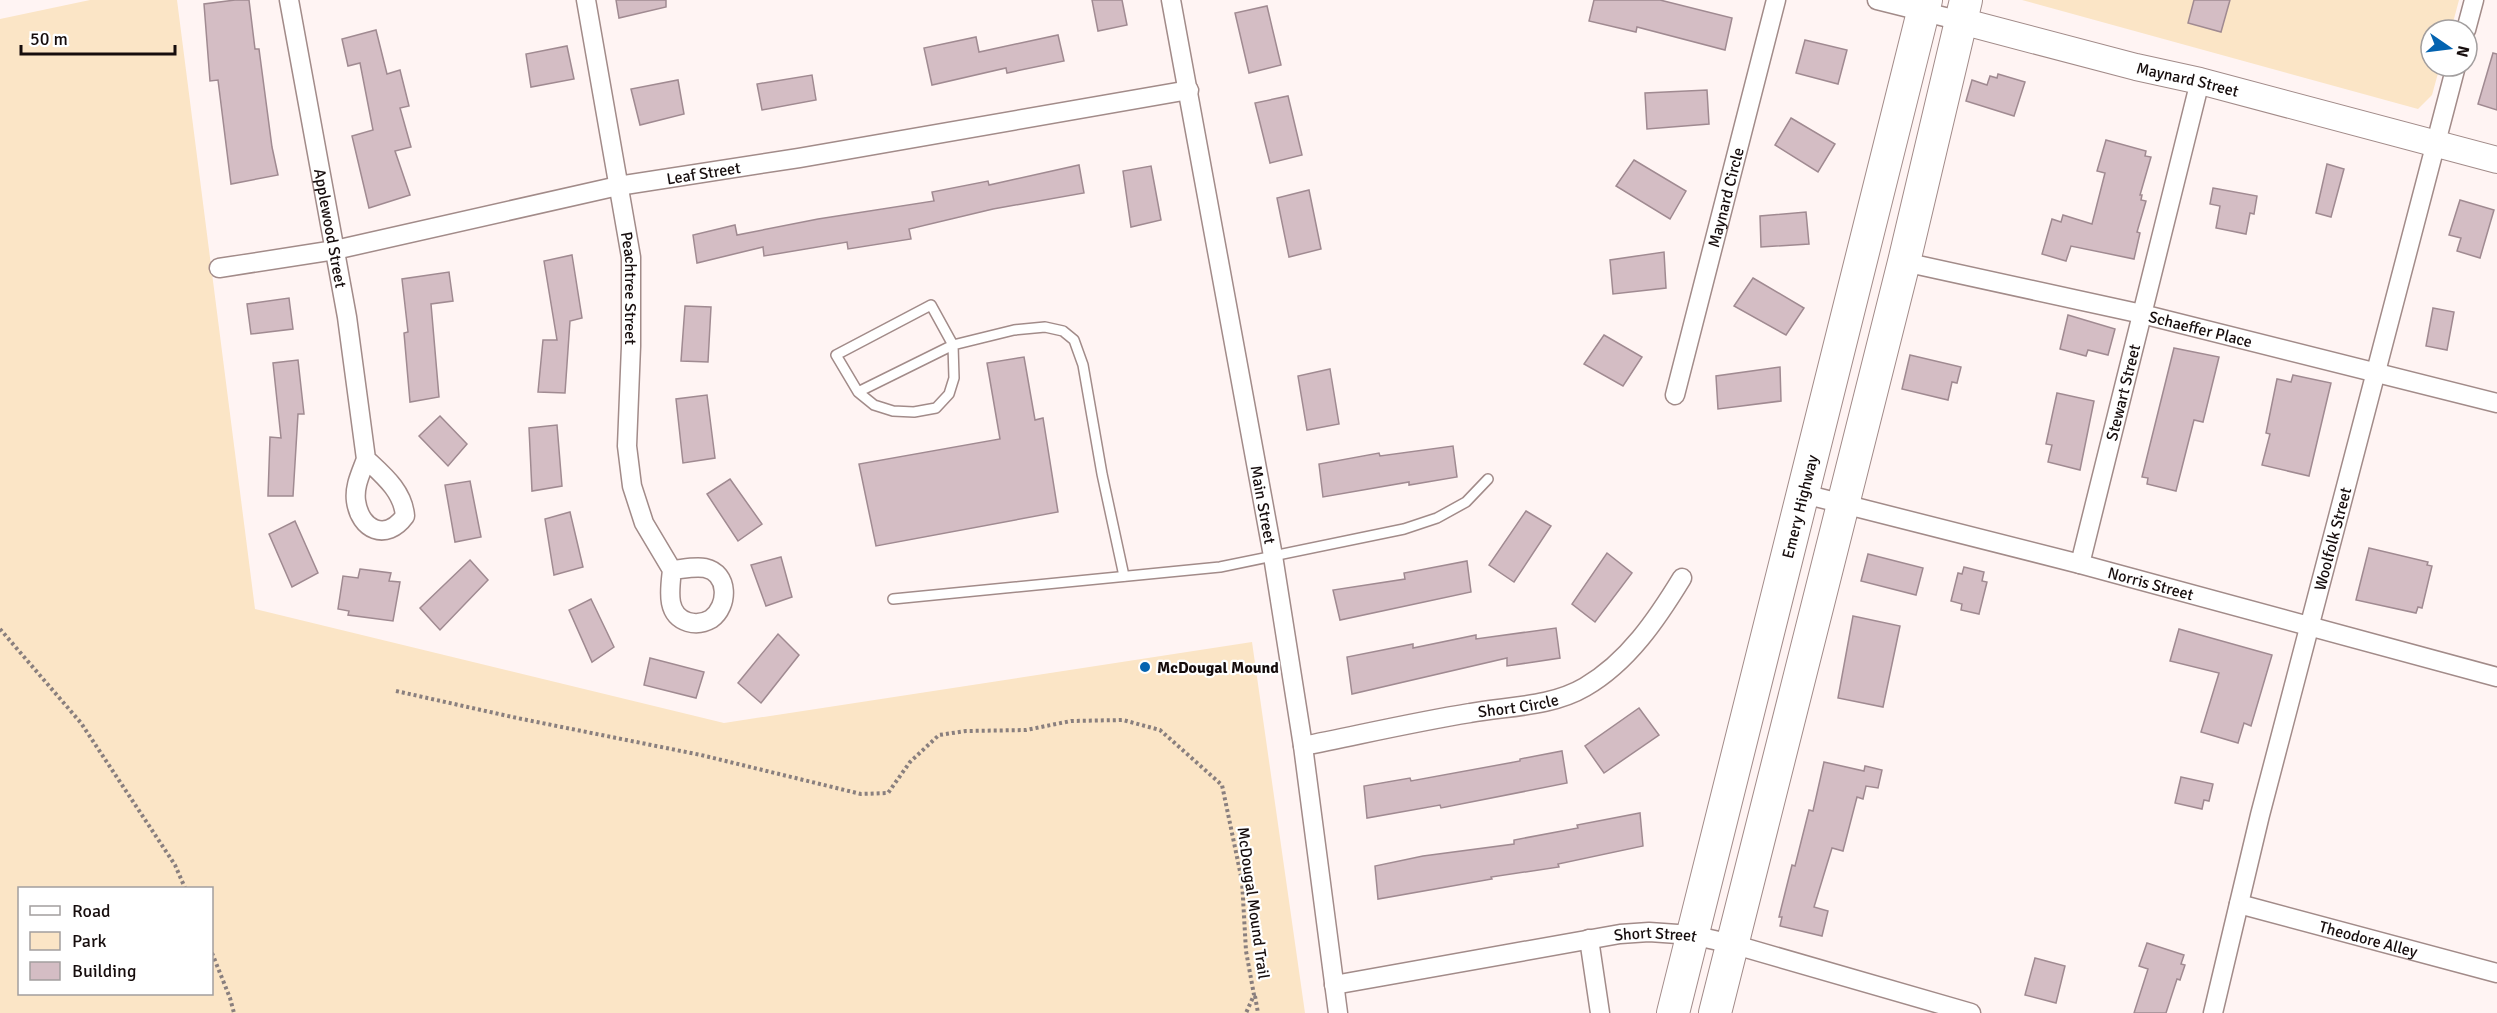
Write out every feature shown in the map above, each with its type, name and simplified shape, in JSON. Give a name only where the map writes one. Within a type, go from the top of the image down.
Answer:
[{"type":"highway","name":"Emery Highway","points":[[1673,1013],[1925,6]]},
{"type":"highway","points":[[1715,1013],[1904,262],[1964,10]]},
{"type":"street","name":"Applewood Street","points":[[289,0],[347,317],[366,459]]},
{"type":"street","name":"Peachtree Street","points":[[586,0],[631,257],[627,446],[632,486],[644,523],[672,570]]},
{"type":"street","name":"Main Street","points":[[1171,0],[1273,556],[1303,746],[1338,1013]]},
{"type":"street","name":"Maynard Circle","points":[[1675,396],[1776,0]]},
{"type":"street","name":"Maynard Street","points":[[1877,0],[1964,10],[2136,67],[2200,81],[2497,160]]},
{"type":"street","points":[[2469,18],[2474,0]]},
{"type":"street","name":"Woolfolk Street","points":[[2213,1013],[2308,627],[2453,78]]},
{"type":"street","name":"Stewart Street","points":[[2080,564],[2200,81]]},
{"type":"street","name":"Leaf Street","points":[[219,268],[335,250],[618,186],[811,156],[1189,90]]},
{"type":"street","name":"Schaeffer Place","points":[[1904,262],[2142,314],[2497,404]]},
{"type":"street","name":"Norris Street","points":[[1804,494],[2080,564],[2497,677]]},
{"type":"street","name":"Short Circle","points":[[1303,746],[1469,713],[1559,699],[1585,687],[1624,655],[1654,623],[1682,578]]},
{"type":"street","name":"Theodore Alley","points":[[2239,904],[2497,974]]},
{"type":"street","name":"Short Street","points":[[1334,986],[1589,939],[1649,932],[1692,935],[1732,944],[1971,1013]]},
{"type":"street","points":[[1589,939],[1600,1013]]},
{"type":"lane","points":[[931,305],[953,345],[954,378],[949,394],[936,408],[914,412],[893,411],[873,405],[858,392],[836,355],[931,305]]},
{"type":"lane","points":[[858,392],[953,345],[1014,330],[1045,327],[1063,331],[1074,340],[1083,365],[1102,474],[1124,576]]},
{"type":"lane","points":[[893,599],[1220,567],[1404,529],[1437,518],[1466,502],[1488,479]]},
{"type":"path","points":[[0,629],[81,723],[175,865],[185,887]]},
{"type":"path","name":"McDougal Mound Trail","points":[[396,691],[701,755],[861,794],[888,793],[910,762],[939,735],[966,731],[1026,730],[1071,721],[1124,720],[1160,730],[1222,785],[1242,881],[1246,951],[1254,995],[1246,1013]]},
{"type":"path","points":[[213,956],[234,1013]]},
{"type":"path","points":[[1254,995],[1258,1013]]},
{"type":"green space","points":[[90,0],[177,0],[255,609],[724,723],[1252,642],[1305,1013],[0,1013],[0,19]]},
{"type":"green space","points":[[2022,0],[2459,0],[2454,18],[2419,18],[2419,78],[2437,78],[2432,95],[2418,109]]},
{"type":"building","points":[[249,0],[255,49],[259,49],[278,175],[231,184],[218,80],[210,81],[204,4]]},
{"type":"building","points":[[616,0],[666,0],[666,7],[619,18]]},
{"type":"building","points":[[1092,0],[1122,0],[1127,25],[1098,31]]},
{"type":"building","points":[[1594,0],[1660,0],[1732,18],[1725,50],[1637,27],[1636,32],[1589,21]]},
{"type":"building","points":[[2194,0],[2230,0],[2221,32],[2188,23]]},
{"type":"building","points":[[1267,6],[1281,65],[1249,73],[1235,13]]},
{"type":"building","points":[[376,30],[387,74],[400,70],[409,106],[400,108],[411,147],[395,151],[410,195],[369,208],[352,136],[373,130],[360,63],[348,66],[342,39]]},
{"type":"building","points":[[1058,35],[1064,61],[1007,73],[1006,68],[932,85],[924,48],[976,37],[979,52]]},
{"type":"building","points":[[1805,40],[1847,50],[1838,84],[1796,73]]},
{"type":"building","points":[[567,46],[574,79],[531,87],[526,54]]},
{"type":"building","points":[[2493,53],[2497,54],[2497,110],[2478,104]]},
{"type":"building","points":[[1998,74],[2025,82],[2014,116],[1966,101],[1972,80],[1987,85],[1990,76],[1997,78]]},
{"type":"building","points":[[812,75],[816,100],[762,110],[757,84]]},
{"type":"building","points":[[678,80],[684,114],[640,125],[631,89]]},
{"type":"building","points":[[1707,90],[1709,124],[1647,129],[1645,93]]},
{"type":"building","points":[[1288,96],[1302,155],[1270,163],[1255,103]]},
{"type":"building","points":[[1791,118],[1835,144],[1818,172],[1775,145]]},
{"type":"building","points":[[2106,140],[2146,151],[2145,156],[2151,157],[2140,195],[2142,195],[2141,200],[2146,201],[2137,232],[2140,233],[2134,259],[2071,246],[2066,261],[2042,254],[2052,219],[2061,222],[2063,215],[2092,224],[2105,173],[2097,171]]},
{"type":"building","points":[[1634,160],[1686,191],[1670,219],[1616,186]]},
{"type":"building","points":[[2327,164],[2344,169],[2331,217],[2316,213]]},
{"type":"building","points":[[1079,165],[1084,193],[993,209],[909,229],[911,239],[848,249],[847,242],[764,256],[763,247],[697,263],[693,235],[735,225],[737,235],[818,219],[934,201],[932,192],[988,181],[989,185]]},
{"type":"building","points":[[1151,166],[1161,220],[1131,227],[1123,171]]},
{"type":"building","points":[[2213,188],[2257,196],[2254,214],[2250,213],[2246,234],[2216,228],[2220,206],[2210,204]]},
{"type":"building","points":[[1309,190],[1321,249],[1289,257],[1277,198]]},
{"type":"building","points":[[2460,200],[2494,210],[2480,258],[2457,251],[2461,238],[2449,235]]},
{"type":"building","points":[[1806,212],[1809,244],[1761,247],[1760,216]]},
{"type":"building","points":[[1664,252],[1666,288],[1613,294],[1610,260]]},
{"type":"building","points":[[572,255],[582,318],[570,321],[565,393],[538,392],[543,340],[557,340],[544,261]]},
{"type":"building","points":[[449,272],[453,301],[431,304],[439,397],[410,402],[404,333],[408,332],[402,279]]},
{"type":"building","points":[[1753,278],[1804,308],[1786,335],[1734,306]]},
{"type":"building","points":[[289,298],[293,329],[251,334],[247,304]]},
{"type":"building","points":[[685,306],[711,307],[708,362],[681,361]]},
{"type":"building","points":[[2433,308],[2454,312],[2447,350],[2426,346]]},
{"type":"building","points":[[2068,315],[2115,329],[2108,355],[2088,350],[2086,356],[2060,349]]},
{"type":"building","points":[[1604,335],[1642,357],[1623,386],[1584,364]]},
{"type":"building","points":[[2174,348],[2219,357],[2203,422],[2194,420],[2176,491],[2147,484],[2148,478],[2142,477]]},
{"type":"building","points":[[1910,355],[1961,367],[1957,383],[1952,382],[1948,400],[1902,389]]},
{"type":"building","points":[[1024,357],[1035,420],[1043,418],[1058,512],[876,546],[859,464],[1000,439],[987,363]]},
{"type":"building","points":[[298,360],[304,414],[298,414],[293,496],[268,496],[270,437],[281,438],[273,363]]},
{"type":"building","points":[[1780,367],[1781,401],[1718,409],[1716,376]]},
{"type":"building","points":[[1330,369],[1339,424],[1307,430],[1298,376]]},
{"type":"building","points":[[2293,375],[2331,383],[2309,476],[2262,465],[2270,434],[2266,433],[2277,379],[2291,382]]},
{"type":"building","points":[[2057,393],[2094,401],[2080,470],[2048,462],[2052,445],[2046,444]]},
{"type":"building","points":[[707,395],[715,458],[683,463],[676,399]]},
{"type":"building","points":[[440,416],[467,444],[448,466],[419,436]]},
{"type":"building","points":[[557,425],[562,486],[532,491],[529,428]]},
{"type":"building","points":[[1453,446],[1457,477],[1409,485],[1409,482],[1323,497],[1319,464],[1379,453],[1380,456]]},
{"type":"building","points":[[730,479],[762,524],[738,541],[707,494]]},
{"type":"building","points":[[470,481],[481,537],[455,542],[445,485]]},
{"type":"building","points":[[1526,511],[1551,526],[1514,582],[1489,565]]},
{"type":"building","points":[[570,512],[583,567],[554,575],[545,519]]},
{"type":"building","points":[[295,521],[318,573],[292,587],[269,534]]},
{"type":"building","points":[[2369,548],[2428,562],[2427,565],[2432,566],[2422,608],[2418,607],[2416,613],[2356,600]]},
{"type":"building","points":[[1607,553],[1632,573],[1595,622],[1572,604]]},
{"type":"building","points":[[1868,554],[1923,568],[1916,595],[1861,581]]},
{"type":"building","points":[[781,557],[792,597],[766,606],[751,565]]},
{"type":"building","points":[[470,560],[488,580],[440,630],[420,608]]},
{"type":"building","points":[[1467,561],[1471,592],[1340,620],[1333,590],[1405,579],[1404,573]]},
{"type":"building","points":[[1964,567],[1984,572],[1982,581],[1987,582],[1979,614],[1961,610],[1962,604],[1951,601],[1958,573],[1962,574]]},
{"type":"building","points":[[360,569],[391,573],[389,581],[400,582],[393,621],[348,615],[349,611],[338,609],[343,576],[358,578]]},
{"type":"building","points":[[591,599],[614,647],[592,662],[569,610]]},
{"type":"building","points":[[1853,616],[1900,626],[1883,707],[1838,698]]},
{"type":"building","points":[[1556,628],[1560,658],[1507,666],[1507,658],[1352,694],[1347,657],[1413,644],[1413,648],[1476,635],[1476,639]]},
{"type":"building","points":[[2179,629],[2272,655],[2251,726],[2244,723],[2238,743],[2201,732],[2219,673],[2170,661]]},
{"type":"building","points":[[778,634],[799,655],[761,703],[738,683]]},
{"type":"building","points":[[650,658],[704,672],[696,698],[644,685]]},
{"type":"building","points":[[1639,708],[1659,735],[1604,773],[1585,746]]},
{"type":"building","points":[[1562,751],[1567,783],[1441,808],[1440,805],[1367,818],[1364,786],[1410,778],[1411,781]]},
{"type":"building","points":[[1824,762],[1864,771],[1865,766],[1882,770],[1878,788],[1866,786],[1863,799],[1857,797],[1843,851],[1832,848],[1814,907],[1828,911],[1822,936],[1780,926],[1782,917],[1779,917],[1809,810],[1813,811]]},
{"type":"building","points":[[2181,777],[2213,784],[2209,801],[2204,800],[2202,809],[2175,803]]},
{"type":"building","points":[[1640,813],[1643,846],[1558,864],[1559,867],[1491,877],[1492,879],[1378,899],[1375,866],[1423,856],[1514,844],[1514,840]]},
{"type":"building","points":[[2147,943],[2184,955],[2181,964],[2185,965],[2180,980],[2177,979],[2166,1013],[2134,1013],[2148,969],[2139,966]]},
{"type":"building","points":[[2035,958],[2065,966],[2056,1003],[2025,995]]},
{"type":"place","name":"McDougal Mound","points":[[1145,667]]}]
